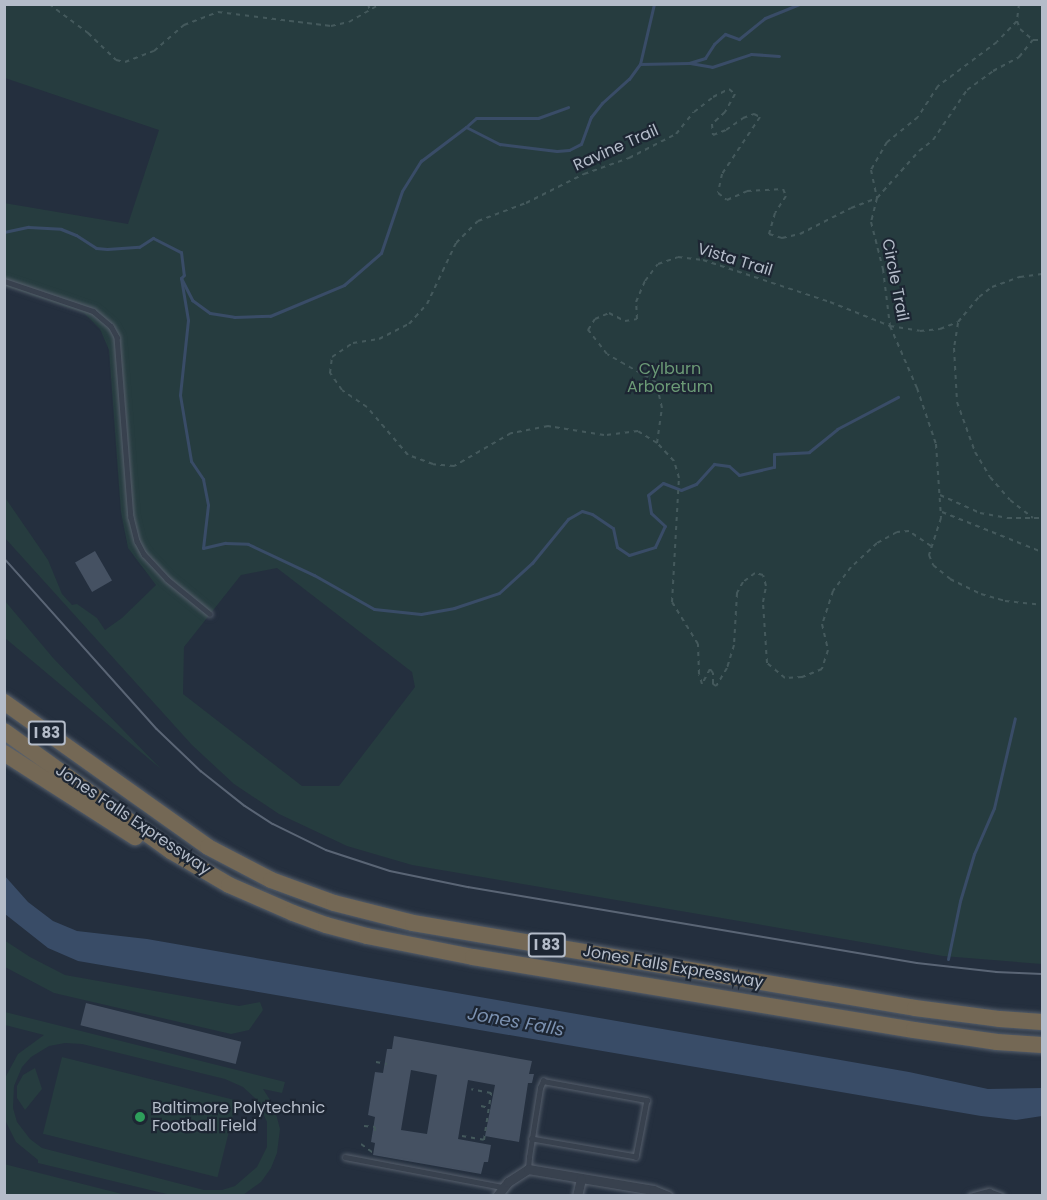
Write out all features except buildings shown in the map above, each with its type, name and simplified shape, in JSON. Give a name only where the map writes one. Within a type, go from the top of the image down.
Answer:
[{"type":"highway","points":[[4,691],[89,764]]},
{"type":"highway","name":"Jones Falls Expressway","points":[[4,702],[184,831],[240,865],[302,892],[362,911],[413,923],[915,1008],[1042,1022]]},
{"type":"highway","name":"Jones Falls Expressway","points":[[4,731],[171,851],[229,885],[326,925],[410,946],[914,1030],[997,1042],[1042,1045]]},
{"type":"highway","points":[[4,753],[105,819],[169,857],[229,885]]},
{"type":"street","points":[[497,1196],[502,1187],[528,1169],[653,1190],[668,1196]]},
{"type":"street","points":[[577,1196],[581,1179]]},
{"type":"lane","points":[[4,281],[93,311],[111,326],[117,337],[131,517],[137,541],[144,554],[167,579],[210,614]]},
{"type":"lane","points":[[528,1169],[532,1138],[543,1081],[647,1100],[636,1157],[532,1138]]},
{"type":"lane","points":[[345,1157],[502,1187]]},
{"type":"lane","points":[[970,1196],[989,1191],[1001,1195]]},
{"type":"path","points":[[49,4],[88,33],[116,60],[125,62],[154,51],[184,25],[218,12],[331,26],[349,22],[380,4]]},
{"type":"path","points":[[368,4],[370,11]]},
{"type":"path","points":[[1019,4],[1017,21],[1020,29],[1033,40],[1042,40]]},
{"type":"path","name":"Circle Trail","points":[[932,546],[939,531],[941,511],[936,444],[917,388],[890,326],[883,269],[871,222],[877,198],[871,170],[887,142],[918,117],[938,86],[997,42],[1017,21]]},
{"type":"path","points":[[877,198],[919,151],[933,140],[967,90],[993,71],[1019,57],[1033,40]]},
{"type":"path","name":"Ravine Trail","points":[[657,443],[638,431],[604,435],[548,426],[511,433],[454,466],[433,464],[408,455],[367,408],[342,390],[330,373],[332,357],[353,343],[379,339],[409,324],[427,304],[456,243],[478,221],[526,203],[584,174],[628,158],[676,134],[694,112],[713,97],[729,89],[735,94],[725,112],[712,124],[713,135],[726,130],[743,118],[754,114],[760,117],[758,125],[722,174],[718,194],[727,200],[747,191],[783,189],[786,196],[775,213],[769,234],[782,238],[800,234],[851,208],[877,198]]},
{"type":"path","name":"Vista Trail","points":[[657,443],[662,408],[656,382],[607,354],[588,330],[595,319],[609,313],[625,321],[637,319],[636,302],[645,281],[658,264],[678,257],[703,260],[840,306],[890,326],[920,331],[940,329],[958,322]]},
{"type":"path","points":[[1033,518],[997,485],[975,452],[957,402],[954,348],[958,322],[979,297],[992,287],[1020,277],[1042,274]]},
{"type":"path","points":[[657,443],[674,461],[679,478],[672,602],[699,644],[699,674],[702,684],[710,669],[713,673],[713,684],[716,686],[727,668],[734,645],[737,593],[743,582],[755,573],[763,575],[766,586],[763,602],[767,663],[786,678],[802,677],[822,669],[828,650],[822,624],[833,591],[851,567],[877,543],[897,532],[909,531],[932,546],[929,555],[933,565],[950,579],[1005,601],[1042,604]]},
{"type":"path","points":[[940,495],[980,513],[1007,518],[1042,518]]},
{"type":"path","points":[[941,511],[1042,552]]},
{"type":"path","points":[[376,1062],[387,1064]]},
{"type":"path","points":[[462,1136],[484,1140],[491,1093],[471,1089]]},
{"type":"path","points":[[481,1106],[489,1108]]},
{"type":"path","points":[[364,1126],[375,1128],[375,1132]]},
{"type":"path","points":[[361,1144],[372,1152]]},
{"type":"green space","name":"Cylburn Arboretum","points":[[5,5],[1042,5],[1042,964],[943,956],[412,865],[347,846],[279,814],[234,784],[192,745],[5,538],[4,496],[48,560],[62,594],[72,605],[77,604],[97,618],[105,630],[122,618],[156,585],[128,548],[121,512],[109,350],[100,329],[84,313],[5,286],[4,203],[128,224],[159,130],[5,78]],"holes":[[[277,568],[412,672],[415,687],[339,786],[302,786],[183,694],[184,647],[241,575]]]},
{"type":"green space","points":[[5,601],[54,659],[161,769],[5,638]]},
{"type":"green space","points":[[4,940],[30,957],[65,975],[239,1006],[260,1002],[263,1010],[249,1030],[231,1034],[54,993],[5,967]]},
{"type":"green space","points":[[5,1012],[285,1082],[282,1093],[263,1089],[274,1106],[280,1129],[277,1153],[271,1168],[261,1182],[243,1195],[175,1196],[38,1163],[38,1160],[16,1142],[5,1120],[5,1078],[18,1054],[44,1035],[5,1025]],"holes":[[[65,1043],[82,1044],[225,1079],[243,1087],[257,1100],[267,1122],[267,1147],[257,1167],[235,1186],[222,1190],[204,1190],[42,1148],[30,1139],[17,1122],[13,1108],[14,1086],[22,1067],[31,1057],[49,1046]]]},
{"type":"green space","name":"Baltimore Polytechnic Football Field","points":[[62,1057],[237,1101],[218,1177],[43,1134]]},
{"type":"green space","points":[[35,1068],[42,1089],[25,1110],[17,1098],[17,1086],[23,1075]]},
{"type":"green space","points":[[4,1164],[55,1177],[126,1195],[5,1195]]},
{"type":"water","name":"Jones Falls","points":[[4,875],[28,902],[53,921],[77,931],[147,939],[909,1072],[988,1089],[1042,1088],[1042,1116],[1016,1120],[981,1116],[78,961],[48,948],[5,914]]},
{"type":"waterway","points":[[4,232],[28,227],[61,229],[76,235],[96,248],[107,249],[139,247],[153,238],[181,252],[184,275],[181,278],[192,300],[210,313],[234,317],[270,316],[344,285],[381,253],[402,191],[421,161],[466,127],[500,144],[557,151],[569,150],[581,144],[591,117],[602,103],[629,79],[640,64],[654,4]]},
{"type":"waterway","points":[[640,64],[689,63],[705,58],[714,44],[725,34],[739,39],[765,18],[799,4]]},
{"type":"waterway","points":[[690,63],[712,67],[751,54],[779,56]]},
{"type":"waterway","points":[[466,127],[476,118],[538,118],[568,107]]},
{"type":"waterway","points":[[181,278],[188,320],[180,395],[191,461],[203,479],[208,505],[203,548],[225,543],[248,544],[314,575],[374,609],[421,614],[454,608],[499,593],[532,563],[568,519],[582,511],[592,514],[613,528],[617,547],[629,555],[655,547],[665,526],[651,513],[648,495],[663,483],[681,490],[696,484],[714,464],[729,466],[739,475],[774,467],[774,454],[809,452],[837,429],[898,397]]},
{"type":"waterway","points":[[948,959],[960,901],[974,854],[994,808],[1015,718]]},
{"type":"tram line","points":[[4,558],[157,729],[201,771],[245,806],[273,824],[326,850],[390,871],[468,887],[917,963],[996,972],[1042,974]]},
{"type":"place","name":"Baltimore Polytechnic Football Field","points":[[140,1117]]}]
